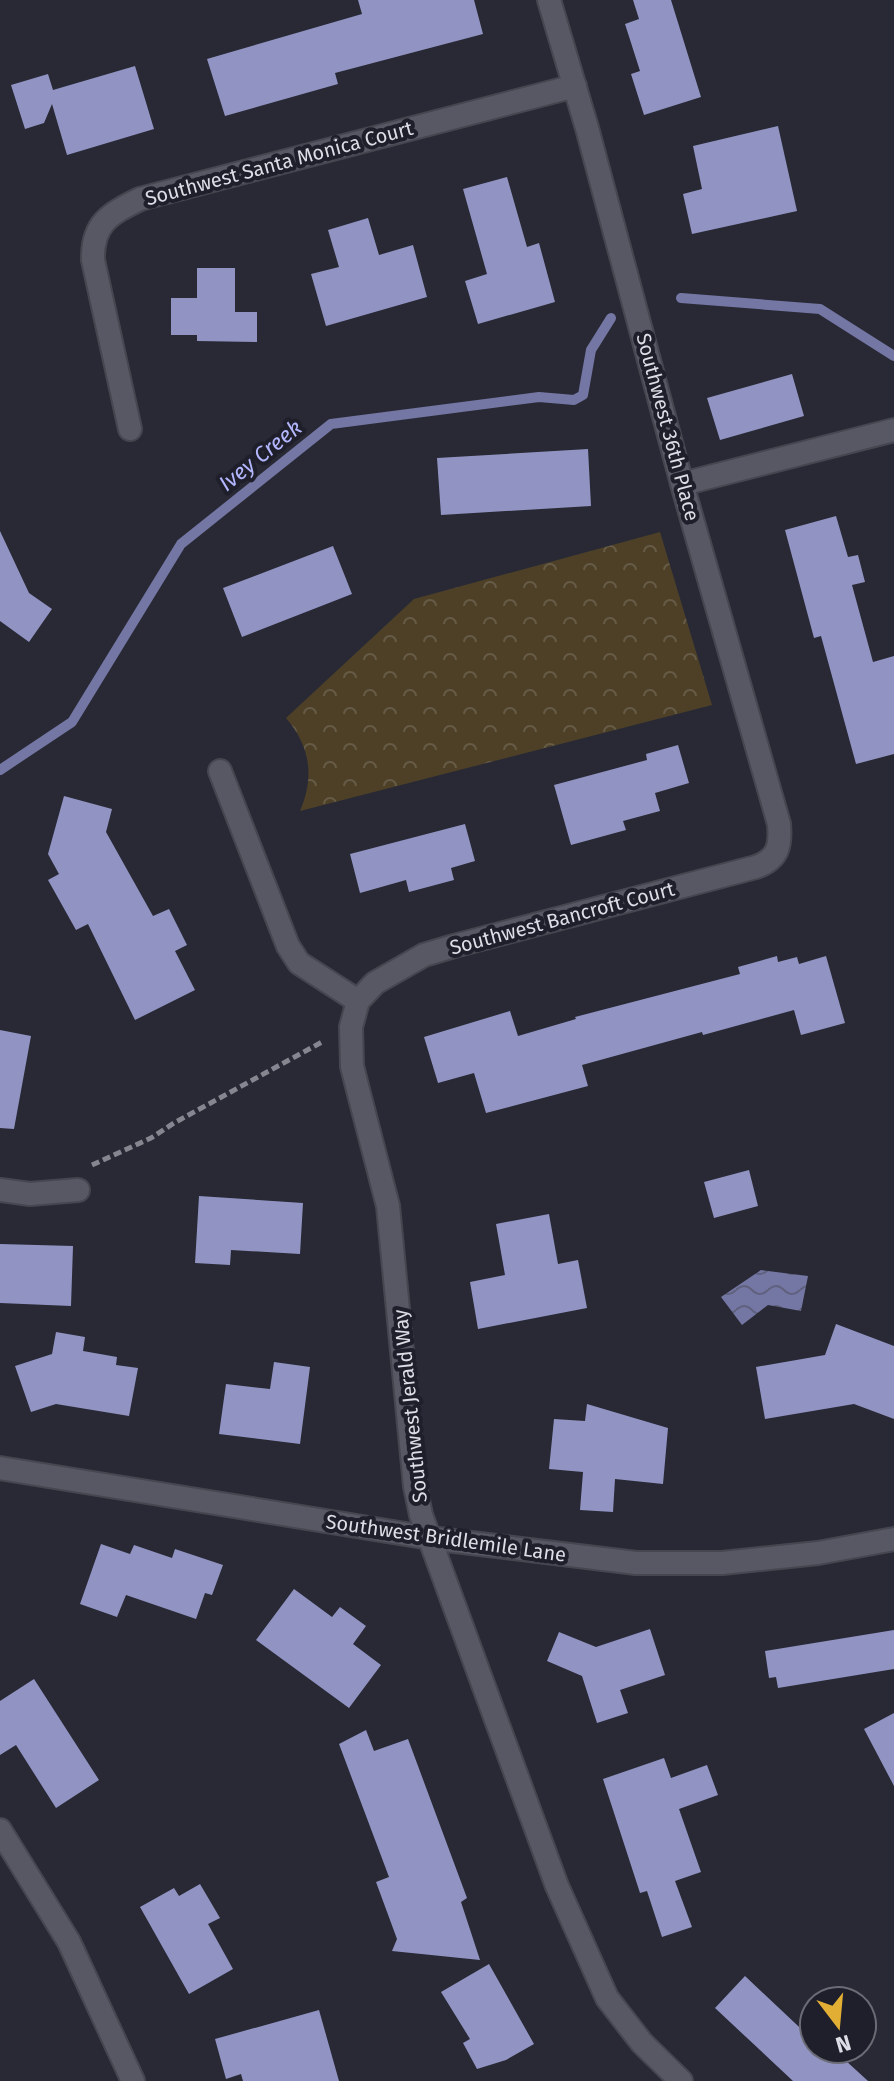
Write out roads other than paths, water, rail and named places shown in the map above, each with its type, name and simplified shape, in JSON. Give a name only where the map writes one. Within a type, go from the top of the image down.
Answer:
[{"type":"street","name":"Southwest 36th Place","points":[[549,0],[779,824],[781,842],[777,854]]},
{"type":"street","name":"Southwest Santa Monica Court","points":[[130,429],[93,260],[92,241],[106,219],[140,199],[575,86]]},
{"type":"street","points":[[682,484],[894,430]]},
{"type":"street","points":[[220,771],[288,946],[299,963],[358,1001]]},
{"type":"street","name":"Southwest Bancroft Court","points":[[358,1001],[375,983],[424,955],[756,867],[768,863],[777,854]]},
{"type":"street","name":"Southwest Jerald Way","points":[[358,1001],[351,1027],[352,1066],[388,1206],[415,1486],[421,1515],[557,1886],[607,1998],[642,2043],[681,2081]]},
{"type":"street","points":[[0,1190],[30,1194],[78,1190]]},
{"type":"street","name":"Southwest Bridlemile Lane","points":[[0,1468],[430,1538],[594,1559],[677,1564],[722,1563],[894,1539]]},
{"type":"street","points":[[0,1830],[69,1942],[133,2081]]},
{"type":"water","points":[[761,1270],[808,1276],[801,1311],[768,1305],[742,1325],[721,1297]]},
{"type":"waterway","name":"Ivey Creek","points":[[681,298],[820,309],[894,356]]},
{"type":"waterway","name":"Ivey Creek","points":[[0,770],[72,722],[181,544],[331,424],[539,397],[574,400],[583,395],[591,350],[611,318]]}]
